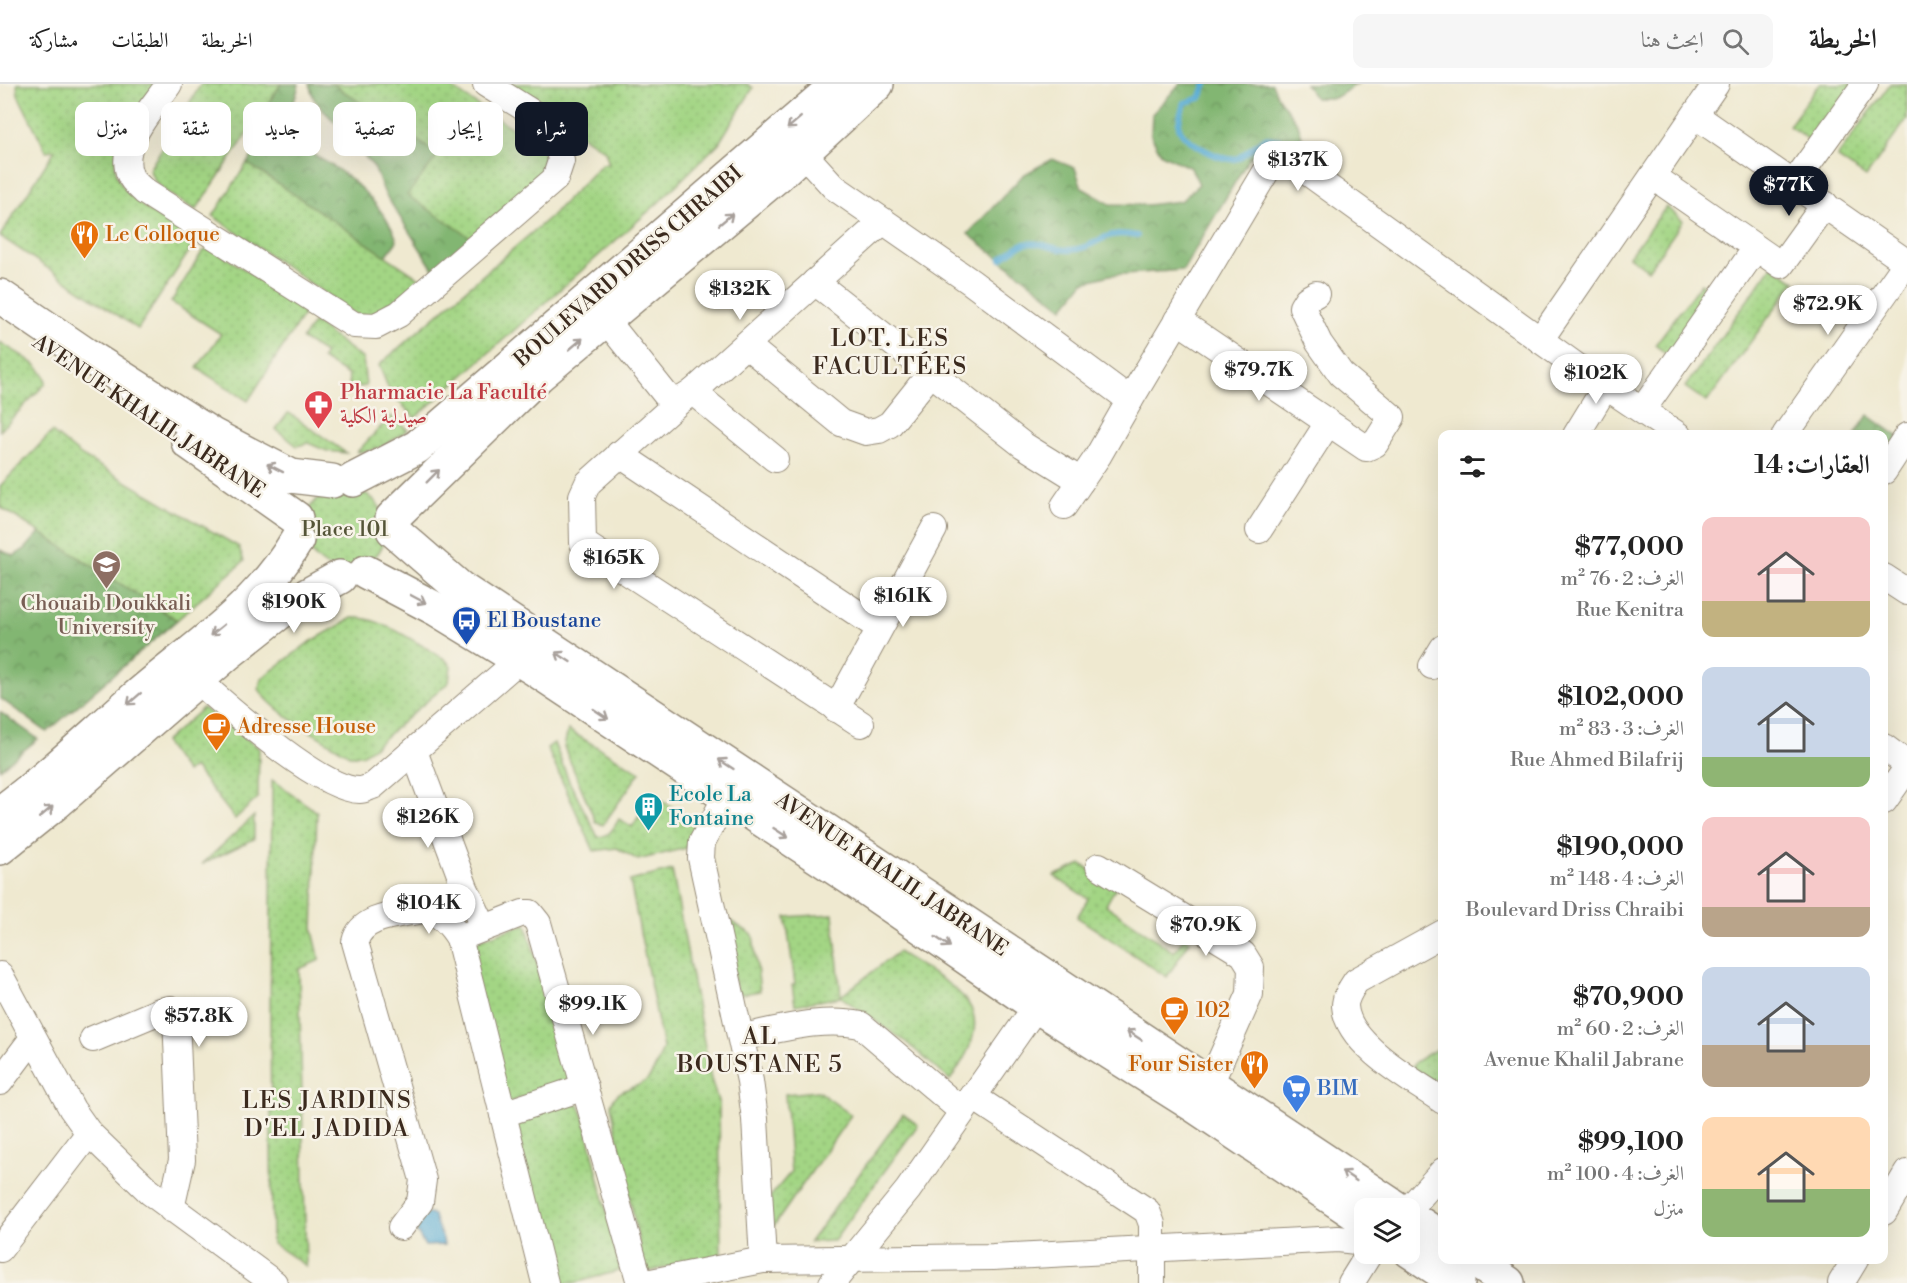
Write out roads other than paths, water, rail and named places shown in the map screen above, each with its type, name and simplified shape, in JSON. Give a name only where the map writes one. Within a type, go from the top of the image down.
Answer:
[{"type":"main road","name":"BOULEVARD DRISS CHRAIBI","points":[[0,848],[42,816],[197,680],[288,606],[353,574],[385,555],[392,524],[538,376],[803,153],[849,88]]},
{"type":"main road","name":"BOULEVARD DRISS CHRAIBI","points":[[0,813],[71,756],[134,699],[253,601],[279,570],[297,529],[302,504],[315,489],[342,481],[417,447],[849,88]]},
{"type":"main road","name":"AVENUE KHALIL JABRANE","points":[[0,296],[85,354],[212,435],[291,476],[342,481]]},
{"type":"main road","name":"AVENUE KHALIL JABRANE","points":[[0,315],[297,529]]},
{"type":"main road","points":[[342,481],[364,484],[381,497],[392,524]]},
{"type":"main road","name":"AVENUE KHALIL JABRANE","points":[[392,524],[460,588],[1046,995],[1195,1106],[1354,1213]]},
{"type":"main road","points":[[297,529],[303,554],[312,566],[325,573],[353,574]]},
{"type":"main road","name":"AVENUE KHALIL JABRANE","points":[[353,574],[436,609],[519,660],[726,797],[1046,995],[1210,1084],[1381,1198]]},
{"type":"main road","points":[[1424,1258],[1458,1283]]},
{"type":"main road","points":[[1480,1264],[1509,1283]]},
{"type":"street","points":[[169,84],[131,141],[127,162],[130,177],[145,192],[354,325],[376,326],[399,314],[555,179],[561,161],[555,127],[486,84]]},
{"type":"street","points":[[1540,340],[1716,84]]},
{"type":"street","points":[[1794,183],[1865,84]]},
{"type":"street","points":[[1696,116],[1907,262],[1789,430]]},
{"type":"street","points":[[803,153],[834,187],[1130,400]]},
{"type":"street","points":[[1064,506],[1118,424],[1130,400],[1273,160],[1282,159],[1296,164],[1540,340],[1671,430]]},
{"type":"street","points":[[1654,177],[1781,265],[1825,204]]},
{"type":"street","points":[[861,724],[583,543],[582,496],[588,483],[619,454],[746,345],[883,221]]},
{"type":"street","points":[[1643,409],[1756,248]]},
{"type":"street","points":[[815,282],[1023,445],[1081,481]]},
{"type":"street","points":[[1177,320],[1366,448],[1375,444],[1392,417],[1341,374],[1319,343],[1302,307],[1307,299],[1316,294]]},
{"type":"street","points":[[606,320],[670,400],[688,396],[775,459]]},
{"type":"street","points":[[746,345],[841,423],[866,432],[879,430],[890,424],[930,374]]},
{"type":"street","points":[[1579,430],[1606,386]]},
{"type":"street","points":[[1259,530],[1328,423]]},
{"type":"street","points":[[1888,465],[1907,436]]},
{"type":"street","points":[[619,454],[879,627]]},
{"type":"street","points":[[836,709],[934,529]]},
{"type":"street","points":[[197,680],[273,744],[319,774],[348,788],[360,790],[373,786],[519,660]]},
{"type":"street","points":[[1888,750],[1907,766],[1888,795]]},
{"type":"street","points":[[414,751],[465,888],[484,928]]},
{"type":"street","points":[[726,797],[702,842],[701,858],[742,1037],[755,1119],[763,1260]]},
{"type":"street","points":[[1099,866],[1243,954],[1251,967],[1250,994],[1210,1084]]},
{"type":"street","points":[[401,1227],[420,1202],[423,1180],[355,942],[357,932],[366,923],[432,910],[459,938],[545,1283]]},
{"type":"street","points":[[459,938],[523,913],[530,913],[538,923],[640,1283]]},
{"type":"street","points":[[1438,936],[1356,981],[1348,993],[1345,1007],[1356,1033],[1368,1047],[1438,1097]]},
{"type":"street","points":[[0,975],[33,1038],[89,1134],[171,1209],[274,1283]]},
{"type":"street","points":[[844,1272],[908,1190],[967,1103],[1046,995]]},
{"type":"street","points":[[93,1039],[160,1011],[170,1010],[176,1016],[182,1160],[171,1209]]},
{"type":"street","points":[[742,1037],[817,1022],[841,1021],[861,1026],[967,1103],[1142,1206],[1147,1211],[1152,1224],[1152,1283]]},
{"type":"street","points":[[0,1082],[33,1038]]},
{"type":"street","points":[[503,1114],[585,1087]]},
{"type":"street","points":[[0,1249],[89,1134]]},
{"type":"street","points":[[1888,1205],[1907,1173]]},
{"type":"street","points":[[1419,1198],[1438,1177]]},
{"type":"street","points":[[646,1283],[763,1260],[844,1272],[993,1257],[1338,1239],[1354,1241]]},
{"type":"street","points":[[1351,1283],[1363,1264]]},
{"type":"street","points":[[1841,1283],[1853,1264]]},
{"type":"water","points":[[424,1213],[434,1215],[444,1245],[425,1246],[415,1229]]},
{"type":"waterway","points":[[1206,84],[1200,98],[1184,103],[1179,127],[1187,138],[1215,155],[1232,159],[1238,158],[1265,138],[1281,140],[1291,150]]},
{"type":"waterway","points":[[1001,259],[1024,244],[1035,243],[1070,250],[1088,246],[1108,236],[1125,234],[1137,236]]},
{"type":"place","name":"Le Colloque","points":[[84,260]]},
{"type":"place","name":"Pharmacie La Faculté صيدلية الكلية","points":[[319,430]]},
{"type":"place","name":"Chouaib Doukkali University","points":[[106,590]]},
{"type":"place","name":"El Boustane","points":[[466,646]]},
{"type":"place","name":"Adresse House","points":[[216,752]]},
{"type":"place","name":"Ecole La Fontaine","points":[[648,832]]},
{"type":"place","name":"102","points":[[1175,1036]]},
{"type":"place","name":"Four Sister","points":[[1254,1090]]},
{"type":"place","name":"BIM","points":[[1296,1114]]},
{"type":"district","name":"LOT. LES FACULTÉES","points":[[890,352]]},
{"type":"district","name":"AL BOUSTANE 5","points":[[760,1050]]},
{"type":"district","name":"LES JARDINS D'EL JADIDA","points":[[327,1114]]},
{"type":"park label","name":"Place 101","points":[[345,529]]}]
